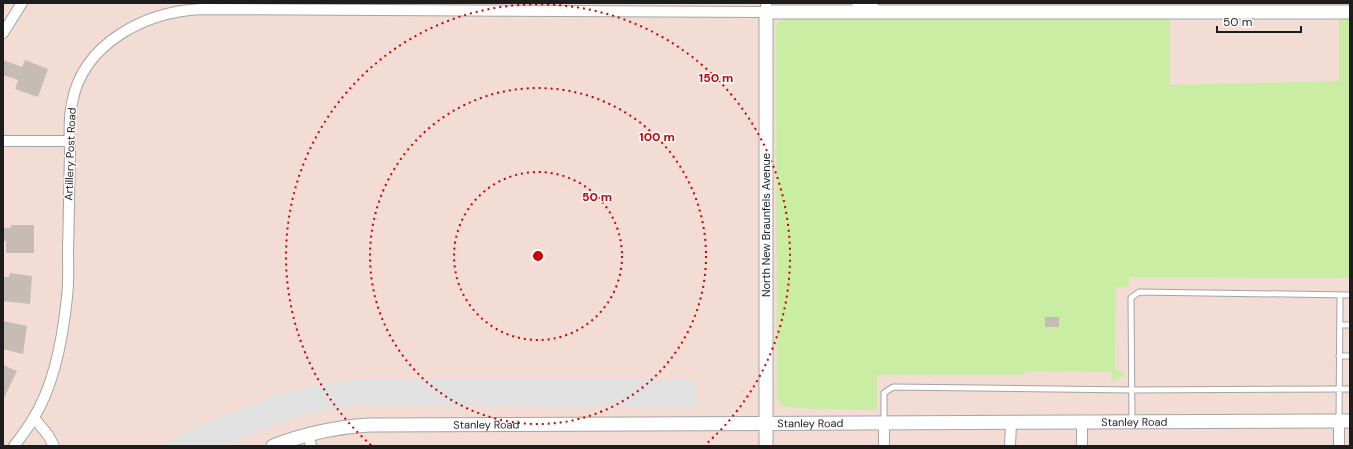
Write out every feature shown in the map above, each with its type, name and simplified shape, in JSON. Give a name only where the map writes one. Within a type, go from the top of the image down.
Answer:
[{"type":"street","points":[[3,33],[22,3]]},
{"type":"street","points":[[319,9],[339,3]]},
{"type":"street","points":[[592,3],[618,10]]},
{"type":"street","name":"Artillery Post Road","points":[[641,10],[670,3]]},
{"type":"street","points":[[857,3],[892,12]]},
{"type":"street","name":"Artillery Post Road","points":[[14,446],[34,418],[56,363],[68,296],[72,102],[82,72],[106,44],[135,26],[156,16],[186,10],[461,6],[618,10],[766,7]]},
{"type":"street","points":[[766,7],[892,12],[1321,7],[1350,12]]},
{"type":"street","name":"North New Braunfels Avenue","points":[[766,7],[766,446]]},
{"type":"street","points":[[3,141],[70,141]]},
{"type":"street","points":[[34,418],[48,435],[54,446]]},
{"type":"street","points":[[1339,446],[1344,421]]},
{"type":"street","name":"Stanley Road","points":[[273,446],[310,440],[340,427],[369,425],[1344,421]]},
{"type":"street","points":[[884,422],[884,446]]},
{"type":"street","points":[[1010,422],[1010,446]]},
{"type":"street","points":[[1082,422],[1082,446]]},
{"type":"lane","points":[[1132,422],[1131,298],[1138,292],[1350,295]]},
{"type":"lane","points":[[1340,296],[1339,389],[1344,421]]},
{"type":"lane","points":[[1340,325],[1350,325]]},
{"type":"lane","points":[[1339,356],[1350,356]]},
{"type":"lane","points":[[884,422],[884,392],[893,387],[1131,390],[1350,389]]},
{"type":"shaded area","points":[[3,3],[1350,3],[1350,446],[3,446]]},
{"type":"shaded area","points":[[363,379],[696,379],[697,407],[355,406],[324,410],[285,420],[225,446],[164,446],[181,434],[272,396],[316,385]]},
{"type":"green space","points":[[785,18],[1170,18],[1170,85],[1339,81],[1339,18],[1350,18],[1350,278],[1129,277],[1129,288],[1116,287],[1115,370],[1123,371],[1124,375],[1121,378],[1112,381],[1111,372],[1025,371],[1024,375],[877,375],[876,410],[792,408],[784,406],[779,402],[777,397],[776,24]]},
{"type":"building","points":[[3,60],[22,67],[25,60],[48,69],[38,97],[15,89],[18,80],[3,75]]},
{"type":"building","points":[[11,225],[34,225],[34,253],[6,253],[6,241],[3,241],[3,228],[11,228]]},
{"type":"building","points":[[10,273],[32,276],[30,304],[3,301],[3,277],[9,277]]},
{"type":"building","points":[[1045,317],[1059,317],[1059,327],[1045,327]]},
{"type":"building","points":[[3,321],[27,326],[23,354],[3,349]]},
{"type":"building","points":[[3,365],[17,371],[3,400]]}]
